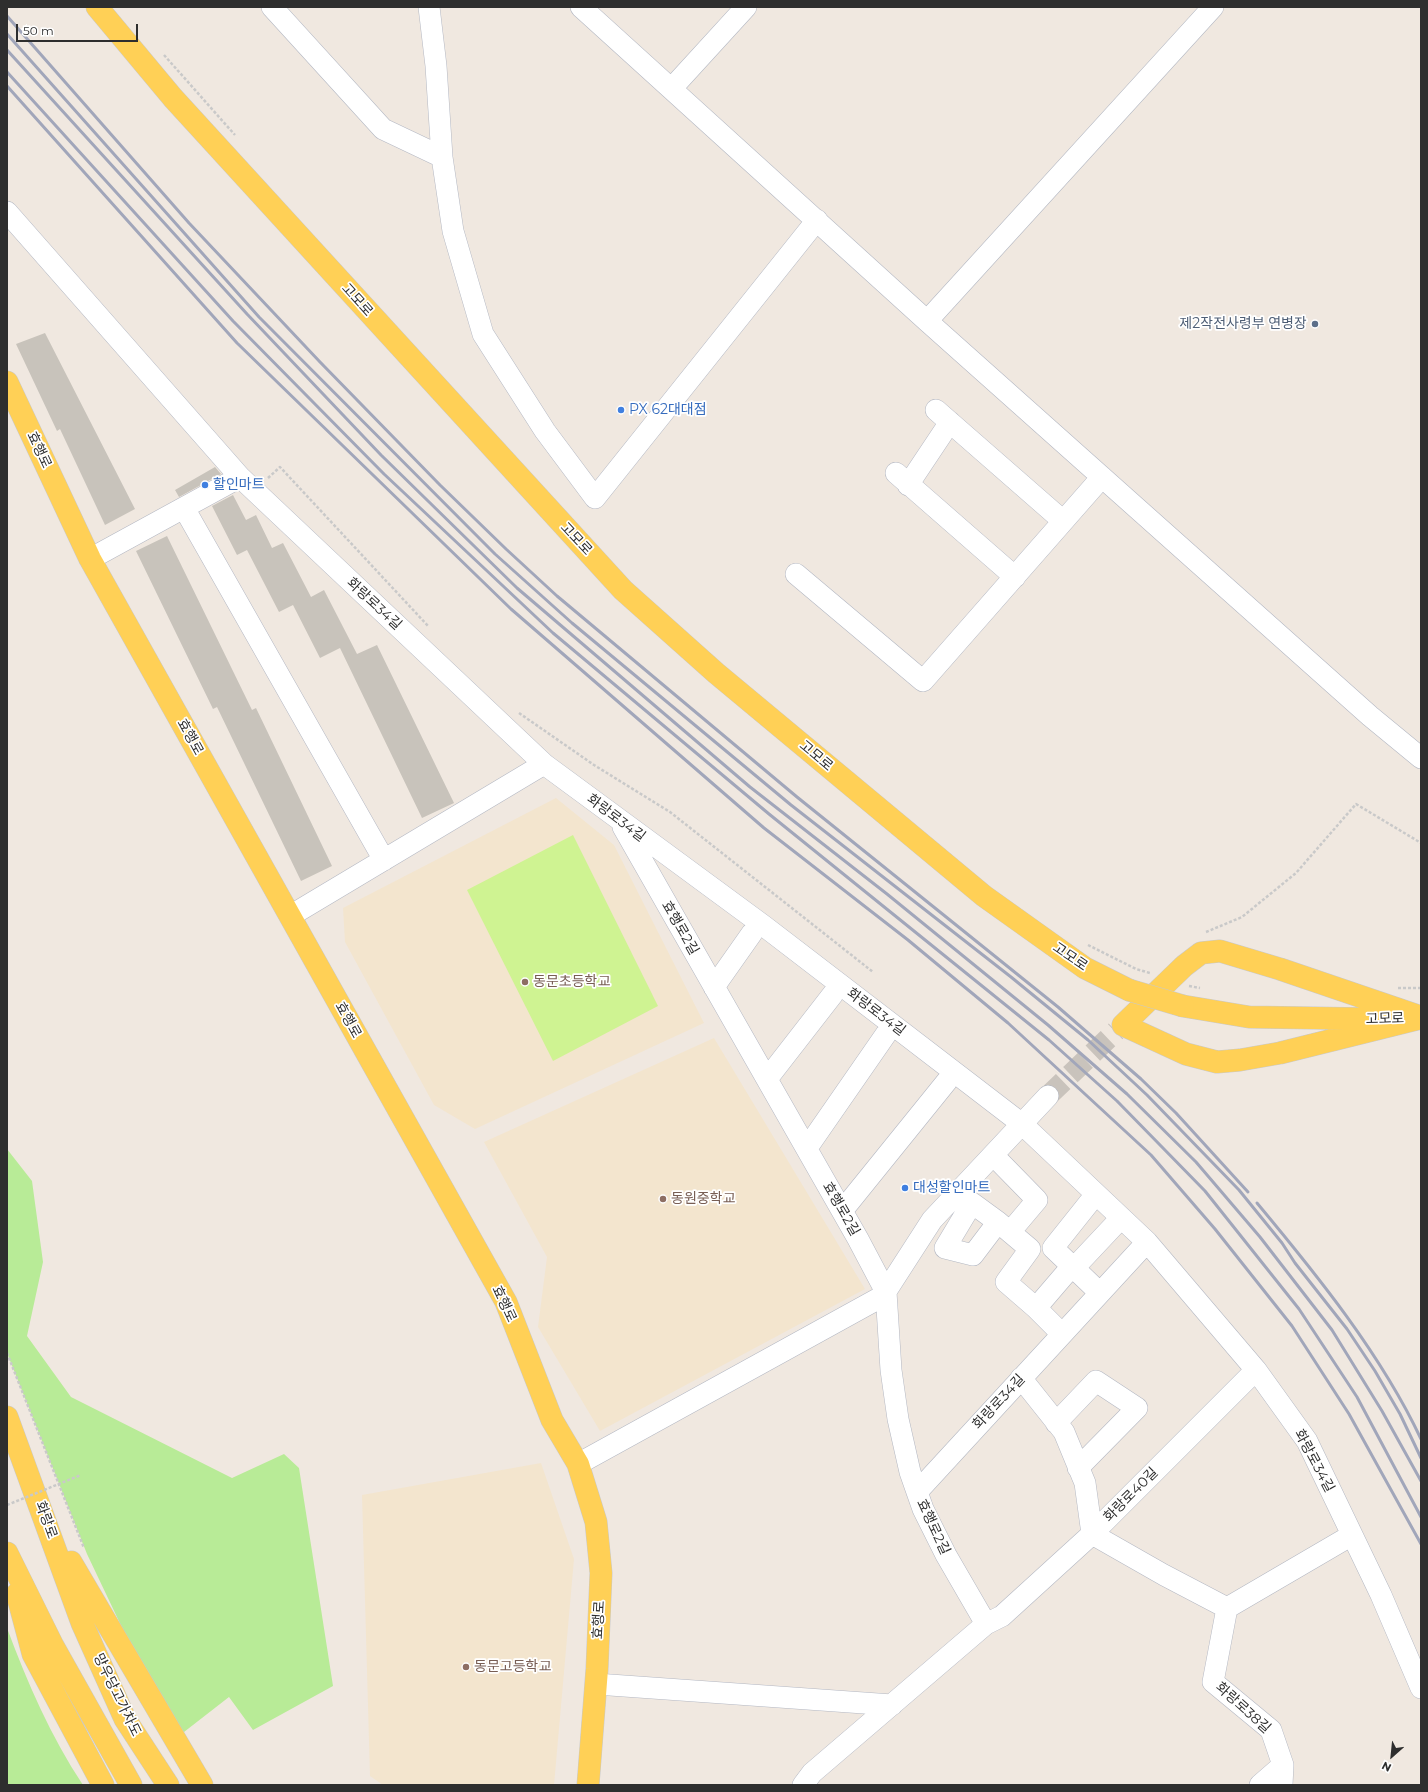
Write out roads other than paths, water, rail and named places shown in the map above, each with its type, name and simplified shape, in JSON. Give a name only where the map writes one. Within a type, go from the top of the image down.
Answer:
[{"type":"main road","name":"고모로","points":[[97,7],[173,98],[623,590],[716,673],[984,896],[1085,968],[1129,990],[1183,1006],[1249,1018],[1350,1020],[1421,1017]]},
{"type":"main road","name":"효행로","points":[[7,382],[90,559],[506,1302],[552,1420],[578,1464],[596,1522],[601,1573],[596,1684],[588,1785]]},
{"type":"main road","points":[[1220,951],[1421,1017],[1280,1053],[1240,1060],[1217,1062],[1186,1054],[1120,1028],[1184,966],[1201,953],[1220,951]]},
{"type":"main road","name":"화랑로","points":[[7,1417],[46,1520],[82,1623]]},
{"type":"main road","points":[[46,1520],[202,1785]]},
{"type":"main road","points":[[7,1554],[32,1654],[102,1785]]},
{"type":"main road","name":"망우당고가차도","points":[[7,1554],[53,1646],[131,1785]]},
{"type":"main road","name":"망우당고가차도","points":[[82,1623],[125,1719],[168,1785]]},
{"type":"street","points":[[272,7],[383,129],[442,157]]},
{"type":"street","points":[[430,7],[436,66],[442,157],[453,231],[483,334],[545,432],[595,498],[817,220]]},
{"type":"street","points":[[580,7],[672,88],[927,321],[1370,716],[1421,758]]},
{"type":"street","points":[[672,88],[746,7]]},
{"type":"street","points":[[927,321],[1213,7]]},
{"type":"street","name":"화랑로34길","points":[[7,212],[240,477],[544,764],[619,821],[764,926],[1022,1124],[1147,1242],[1256,1370],[1307,1441],[1381,1595],[1421,1688]]},
{"type":"street","points":[[1015,577],[902,479],[943,416],[1063,521]]},
{"type":"street","points":[[90,559],[240,477]]},
{"type":"street","points":[[796,574],[923,682],[1102,477]]},
{"type":"street","points":[[184,508],[384,860]]},
{"type":"street","points":[[290,916],[544,764]]},
{"type":"street","name":"효행로2길","points":[[619,821],[842,1211],[886,1292],[891,1370],[897,1412],[910,1472],[923,1509],[946,1555],[994,1620]]},
{"type":"street","points":[[714,987],[752,933]]},
{"type":"street","name":"화랑로34길","points":[[767,1079],[833,994]]},
{"type":"street","name":"화랑로34길","points":[[806,1148],[886,1034]]},
{"type":"street","points":[[842,1211],[946,1081]]},
{"type":"street","points":[[578,1464],[883,1296],[932,1220],[1048,1096]]},
{"type":"street","points":[[992,1155],[1037,1200],[1004,1227],[1030,1249],[1006,1282],[1036,1308],[1062,1334]]},
{"type":"street","points":[[1096,1194],[1053,1248],[1100,1293]]},
{"type":"street","points":[[1036,1308],[1073,1267],[1121,1218]]},
{"type":"street","name":"화랑로34길","points":[[917,1492],[1147,1242]]},
{"type":"street","name":"화랑로40길","points":[[994,1620],[1092,1534],[1256,1370]]},
{"type":"street","points":[[1022,1378],[1064,1432],[1085,1483],[1092,1534],[1164,1575],[1227,1608],[1352,1535]]},
{"type":"street","points":[[1056,1423],[1096,1381],[1137,1408],[1078,1468]]},
{"type":"street","name":"화랑로38길","points":[[1227,1608],[1213,1682],[1271,1730],[1282,1775]]},
{"type":"street","points":[[803,1785],[812,1774],[994,1620]]},
{"type":"street","points":[[596,1684],[892,1705]]},
{"type":"street","points":[[1260,1785],[1282,1775]]},
{"type":"tunnel","points":[[1048,1096],[1116,1031]]},
{"type":"railway","points":[[7,16],[189,223],[320,362],[440,485],[506,549],[557,596],[797,797],[1058,1007],[1141,1079],[1176,1113],[1248,1192]]},
{"type":"railway","points":[[7,34],[259,317],[495,554],[572,623],[791,805],[1011,977],[1088,1040],[1147,1095],[1239,1190],[1282,1243],[1295,1263],[1347,1329],[1375,1371],[1400,1414],[1421,1458]]},
{"type":"railway","points":[[7,50],[247,314],[381,455],[517,588],[750,787],[887,894],[1048,1025],[1127,1094],[1196,1162],[1260,1237],[1332,1330],[1382,1411],[1421,1481]]},
{"type":"railway","points":[[7,72],[233,321],[384,474],[553,633],[769,814],[1049,1040],[1117,1101],[1205,1191],[1299,1309],[1357,1397],[1421,1517]]},
{"type":"railway","points":[[7,86],[237,343],[511,609],[764,828],[908,940],[1008,1023],[1151,1155],[1215,1229],[1292,1326],[1349,1414],[1421,1544]]},
{"type":"railway","points":[[1257,1203],[1325,1287],[1367,1346],[1387,1376],[1421,1439]]},
{"type":"place","name":"제2작전사령부 연병장","points":[[1315,324]]},
{"type":"place","name":"PX 62대대점","points":[[621,410]]},
{"type":"place","name":"할인마트","points":[[205,485]]},
{"type":"place","name":"동문초등학교","points":[[525,982]]},
{"type":"place","name":"대성할인마트","points":[[905,1188]]},
{"type":"place","name":"동원중학교","points":[[663,1199]]},
{"type":"place","name":"동문고등학교","points":[[466,1667]]}]
